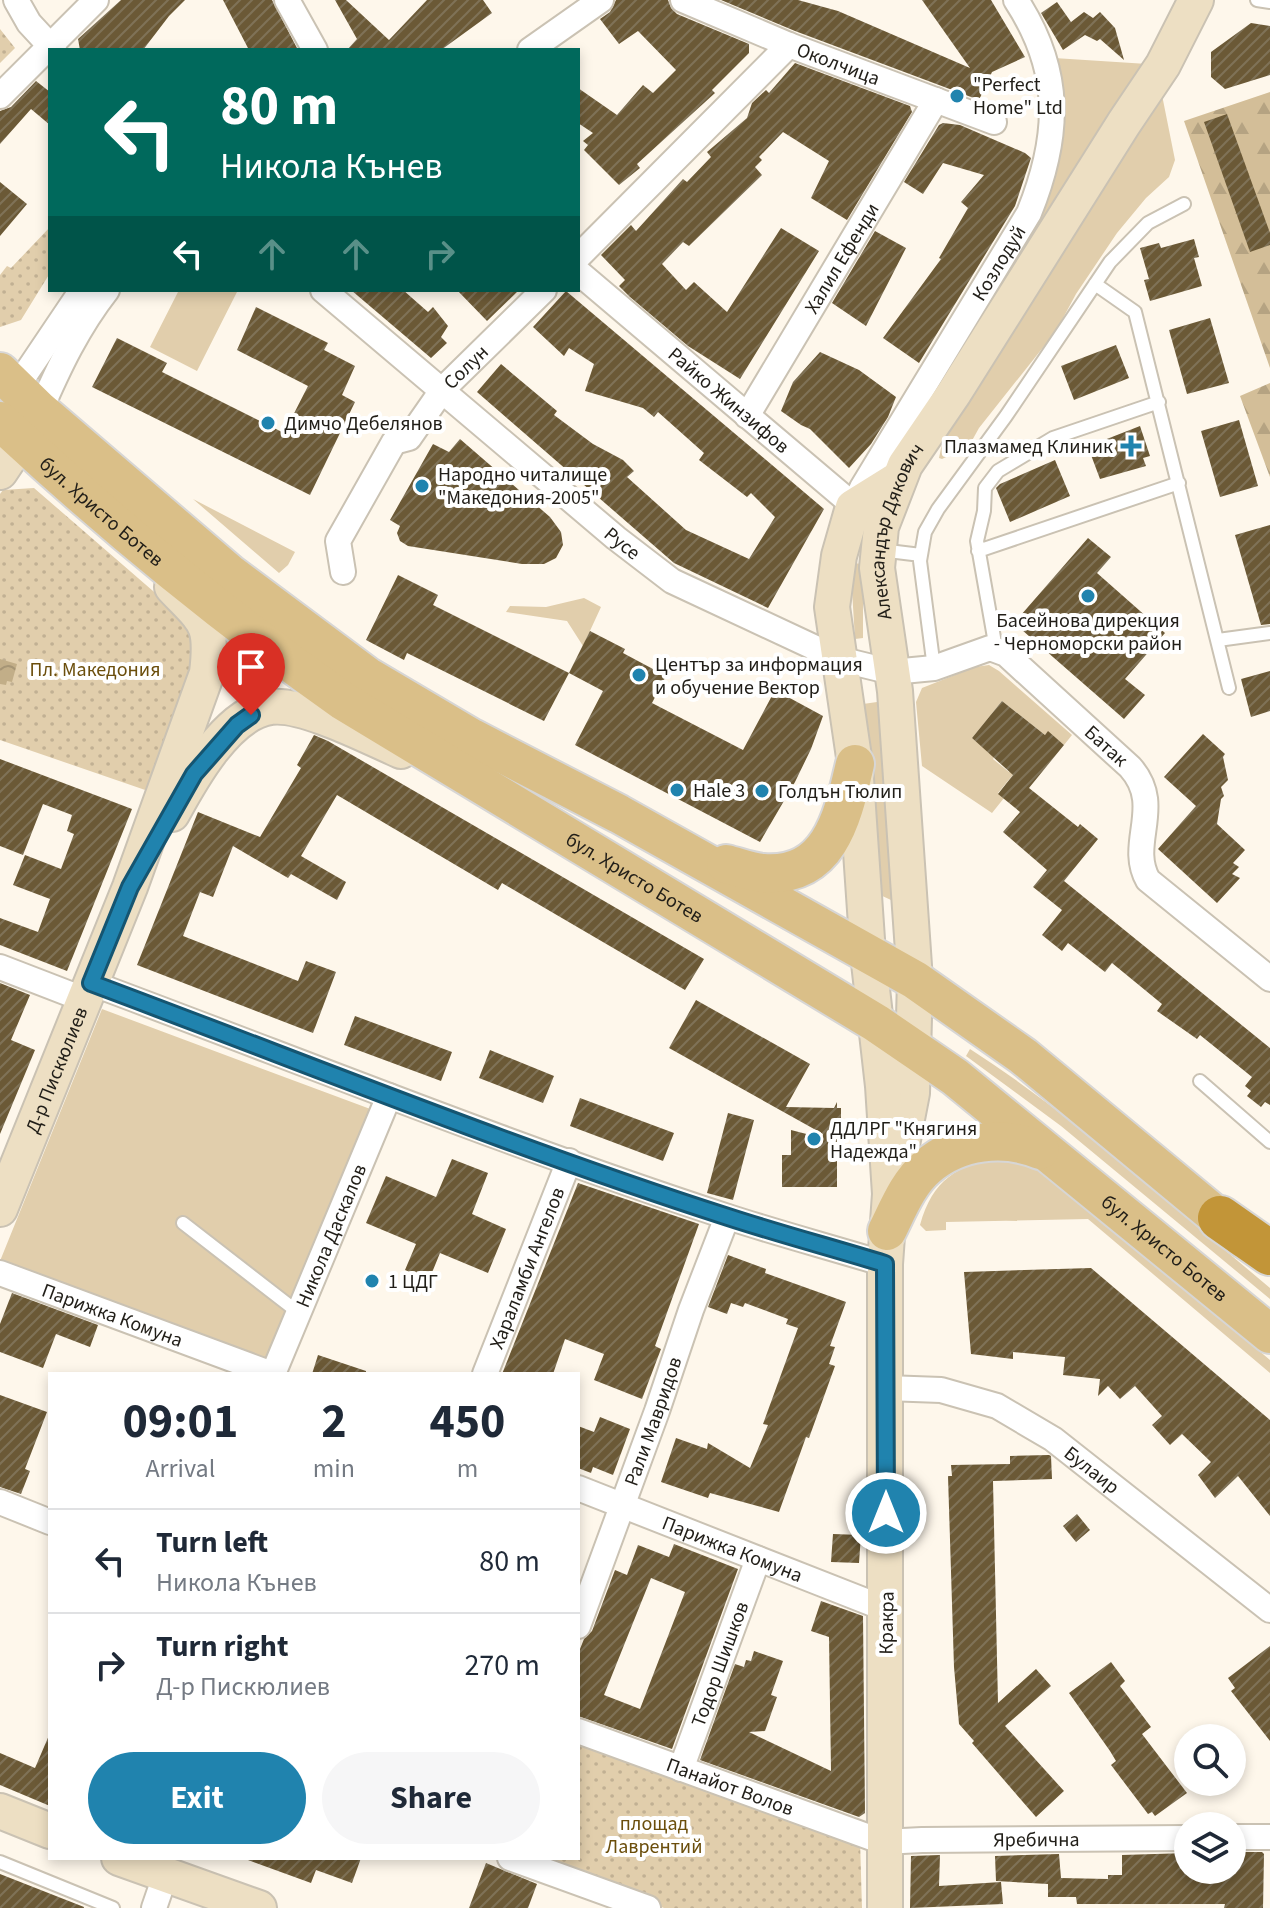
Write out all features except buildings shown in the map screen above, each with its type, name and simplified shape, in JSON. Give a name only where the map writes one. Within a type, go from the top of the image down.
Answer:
[{"type":"highway","points":[[1220,1218],[1270,1253]]},
{"type":"main road","name":"бул. Христо Ботев","points":[[13,409],[95,506],[271,650],[343,701],[474,782],[912,1046],[955,1077],[1270,1334]]},
{"type":"main road","name":"бул. Христо Ботев","points":[[13,409],[367,676],[472,738],[692,854],[915,980],[1023,1056],[1270,1260]]},
{"type":"main road","points":[[692,854],[762,873],[789,871],[801,866],[815,858],[840,823],[855,764]]},
{"type":"main road","points":[[887,1229],[908,1189],[926,1167],[945,1154],[982,1142],[1006,1140],[1024,1143],[1049,1154]]},
{"type":"street","points":[[16,0],[29,23],[51,48],[96,0]]},
{"type":"street","points":[[287,0],[314,48]]},
{"type":"street","points":[[533,48],[601,0]]},
{"type":"street","name":"Околчица","points":[[683,0],[789,45],[994,122]]},
{"type":"street","name":"Козлодуй","points":[[853,507],[1029,213],[1044,176],[1051,147],[1054,112],[1048,65],[1028,18],[1016,0]]},
{"type":"street","name":"Александър Дякович","points":[[912,1046],[915,980],[892,672],[877,568],[879,538],[898,479],[1163,65],[1196,0]]},
{"type":"street","points":[[580,255],[789,45]]},
{"type":"street","points":[[0,96],[48,51]]},
{"type":"street","name":"Халил Ефенди","points":[[747,416],[936,100]]},
{"type":"street","name":"Райко Жинзифов","points":[[580,274],[853,507],[879,538]]},
{"type":"street","points":[[0,472],[13,409],[81,292]]},
{"type":"street","points":[[13,409],[64,358],[86,317],[105,292]]},
{"type":"street","name":"Русе","points":[[325,292],[616,538],[672,581],[839,659]]},
{"type":"street","name":"Солун","points":[[343,572],[338,541],[394,442],[409,438],[443,389],[542,292]]},
{"type":"street","points":[[876,1023],[855,764],[832,607],[839,556],[853,507],[898,479]]},
{"type":"street","name":"Д-р Пискюлиев","points":[[0,1209],[130,887],[207,673],[211,641],[203,619],[95,506]]},
{"type":"street","points":[[839,659],[892,672],[934,668],[996,649]]},
{"type":"street","name":"Батак","points":[[996,649],[1006,654],[1074,715],[1143,782],[1147,797],[1142,866],[1148,880],[1270,979]]},
{"type":"street","name":"Д-р Пискюлиев","points":[[130,887],[194,774],[210,753],[237,725],[271,707],[293,709],[329,720],[474,782]]},
{"type":"street","points":[[0,967],[87,991],[727,1217],[887,1229]]},
{"type":"street","name":"Кракра","points":[[876,1023],[887,1229],[885,1908]]},
{"type":"street","name":"Кракра","points":[[887,1229],[912,1093],[912,1046]]},
{"type":"street","name":"Никола Даскалов","points":[[273,1372],[389,1096]]},
{"type":"street","name":"Хараламби Ангелов","points":[[486,1372],[569,1161]]},
{"type":"street","name":"Рали Мавридов","points":[[580,1621],[727,1217]]},
{"type":"street","name":"Парижка Комуна","points":[[0,1273],[267,1372]]},
{"type":"street","name":"Булаир","points":[[886,1388],[941,1390],[997,1406],[1053,1439],[1270,1610]]},
{"type":"street","name":"Парижка Комуна","points":[[580,1489],[886,1609]]},
{"type":"street","points":[[0,1502],[48,1521]]},
{"type":"street","name":"Тодор Шишков","points":[[681,1769],[758,1559]]},
{"type":"street","name":"Панайот Волов","points":[[580,1732],[883,1842]]},
{"type":"street","points":[[0,1811],[48,1830]]},
{"type":"street","points":[[1246,1837],[1270,1837]]},
{"type":"street","name":"Яребична","points":[[883,1842],[1174,1838]]},
{"type":"street","points":[[121,1860],[160,1892],[259,1908]]},
{"type":"street","points":[[516,1860],[648,1908]]},
{"type":"lane","points":[[1257,0],[1270,2]]},
{"type":"lane","points":[[934,668],[921,555],[925,532],[1110,262],[1148,223],[1184,204]]},
{"type":"lane","points":[[1095,284],[1135,312],[1229,688]]},
{"type":"lane","points":[[996,649],[978,551],[977,533],[984,511],[985,488],[998,471],[1053,438],[1159,402]]},
{"type":"lane","points":[[978,551],[1179,483]]},
{"type":"lane","points":[[879,538],[921,555]]},
{"type":"lane","points":[[1218,640],[1270,633]]},
{"type":"lane","points":[[1200,1081],[1270,1142]]},
{"type":"lane","points":[[183,1223],[299,1313]]},
{"type":"lane","points":[[0,1862],[113,1908]]},
{"type":"green space","points":[[0,29],[15,48],[0,63]]},
{"type":"green space","points":[[1054,58],[1163,65],[949,368],[1029,213]]},
{"type":"green space","points":[[1270,92],[1270,368],[1184,121]]},
{"type":"green space","points":[[1162,95],[1175,160],[1169,177],[1146,198],[1117,233],[1076,294],[1056,331],[979,428],[969,446],[939,458],[942,444],[991,361]]},
{"type":"green space","points":[[48,229],[48,276],[21,320],[0,327],[0,275],[7,266],[11,268]]},
{"type":"green space","points":[[178,292],[237,292],[197,371],[150,347]]},
{"type":"green space","points":[[1270,383],[1270,477],[1240,396]]},
{"type":"green space","name":"Пл. Македония","points":[[34,488],[190,623],[201,658],[151,792],[0,740],[0,494],[3,490]]},
{"type":"green space","points":[[193,499],[295,552],[288,565],[279,573]]},
{"type":"green space","points":[[854,563],[861,564],[863,569],[863,638],[855,639],[851,574]]},
{"type":"green space","points":[[584,598],[601,607],[583,646],[567,621],[506,612],[510,606],[546,607]]},
{"type":"green space","points":[[989,665],[1072,735],[1064,745],[1048,732],[1045,735],[1002,701],[972,738],[996,754],[993,759],[1009,772],[1020,766],[998,793],[1004,798],[992,813],[922,766],[916,702],[922,688],[975,667]]},
{"type":"green space","points":[[877,702],[895,865],[891,900],[878,894],[863,704]]},
{"type":"green space","points":[[102,1009],[373,1110],[269,1360],[0,1261]]},
{"type":"green space","points":[[970,1049],[1048,1104],[1123,1164],[1270,1288],[1270,1299],[1061,1126],[966,1056]]},
{"type":"green space","points":[[1001,1155],[1040,1169],[1062,1185],[1270,1360],[1270,1373],[1088,1219],[946,1222],[946,1230],[926,1231],[920,1225],[932,1196],[948,1177]]},
{"type":"green space","name":"площад Лаврентий","points":[[580,1739],[860,1840],[862,1908],[664,1908],[532,1860],[580,1860]]},
{"type":"water","points":[[0,659],[17,664],[12,682],[7,681],[6,685],[0,684]]},
{"type":"place","name":"\"Perfect Home\" Ltd","points":[[957,96]]},
{"type":"place","name":"Димчо Дебелянов","points":[[268,423]]},
{"type":"place","name":"Плазмамед Клиник","points":[[1131,446]]},
{"type":"place","name":"Народно читалище \"Македония-2005\"","points":[[422,486]]},
{"type":"place","name":"Басейнова дирекция - Черноморски район","points":[[1088,596]]},
{"type":"place","name":"Център за информация и обучение Вектор","points":[[639,675]]},
{"type":"place","name":"Hale 3","points":[[677,790]]},
{"type":"place","name":"Голдън Тюлип","points":[[762,791]]},
{"type":"place","name":"ДДЛРГ \"Княгиня Надежда\"","points":[[814,1139]]},
{"type":"place","name":"1 ЦДГ","points":[[372,1281]]},
{"type":"route","points":[[251,715],[237,725],[194,774],[130,887],[91,983],[389,1096],[727,1217],[885,1264],[886,1513]]}]
